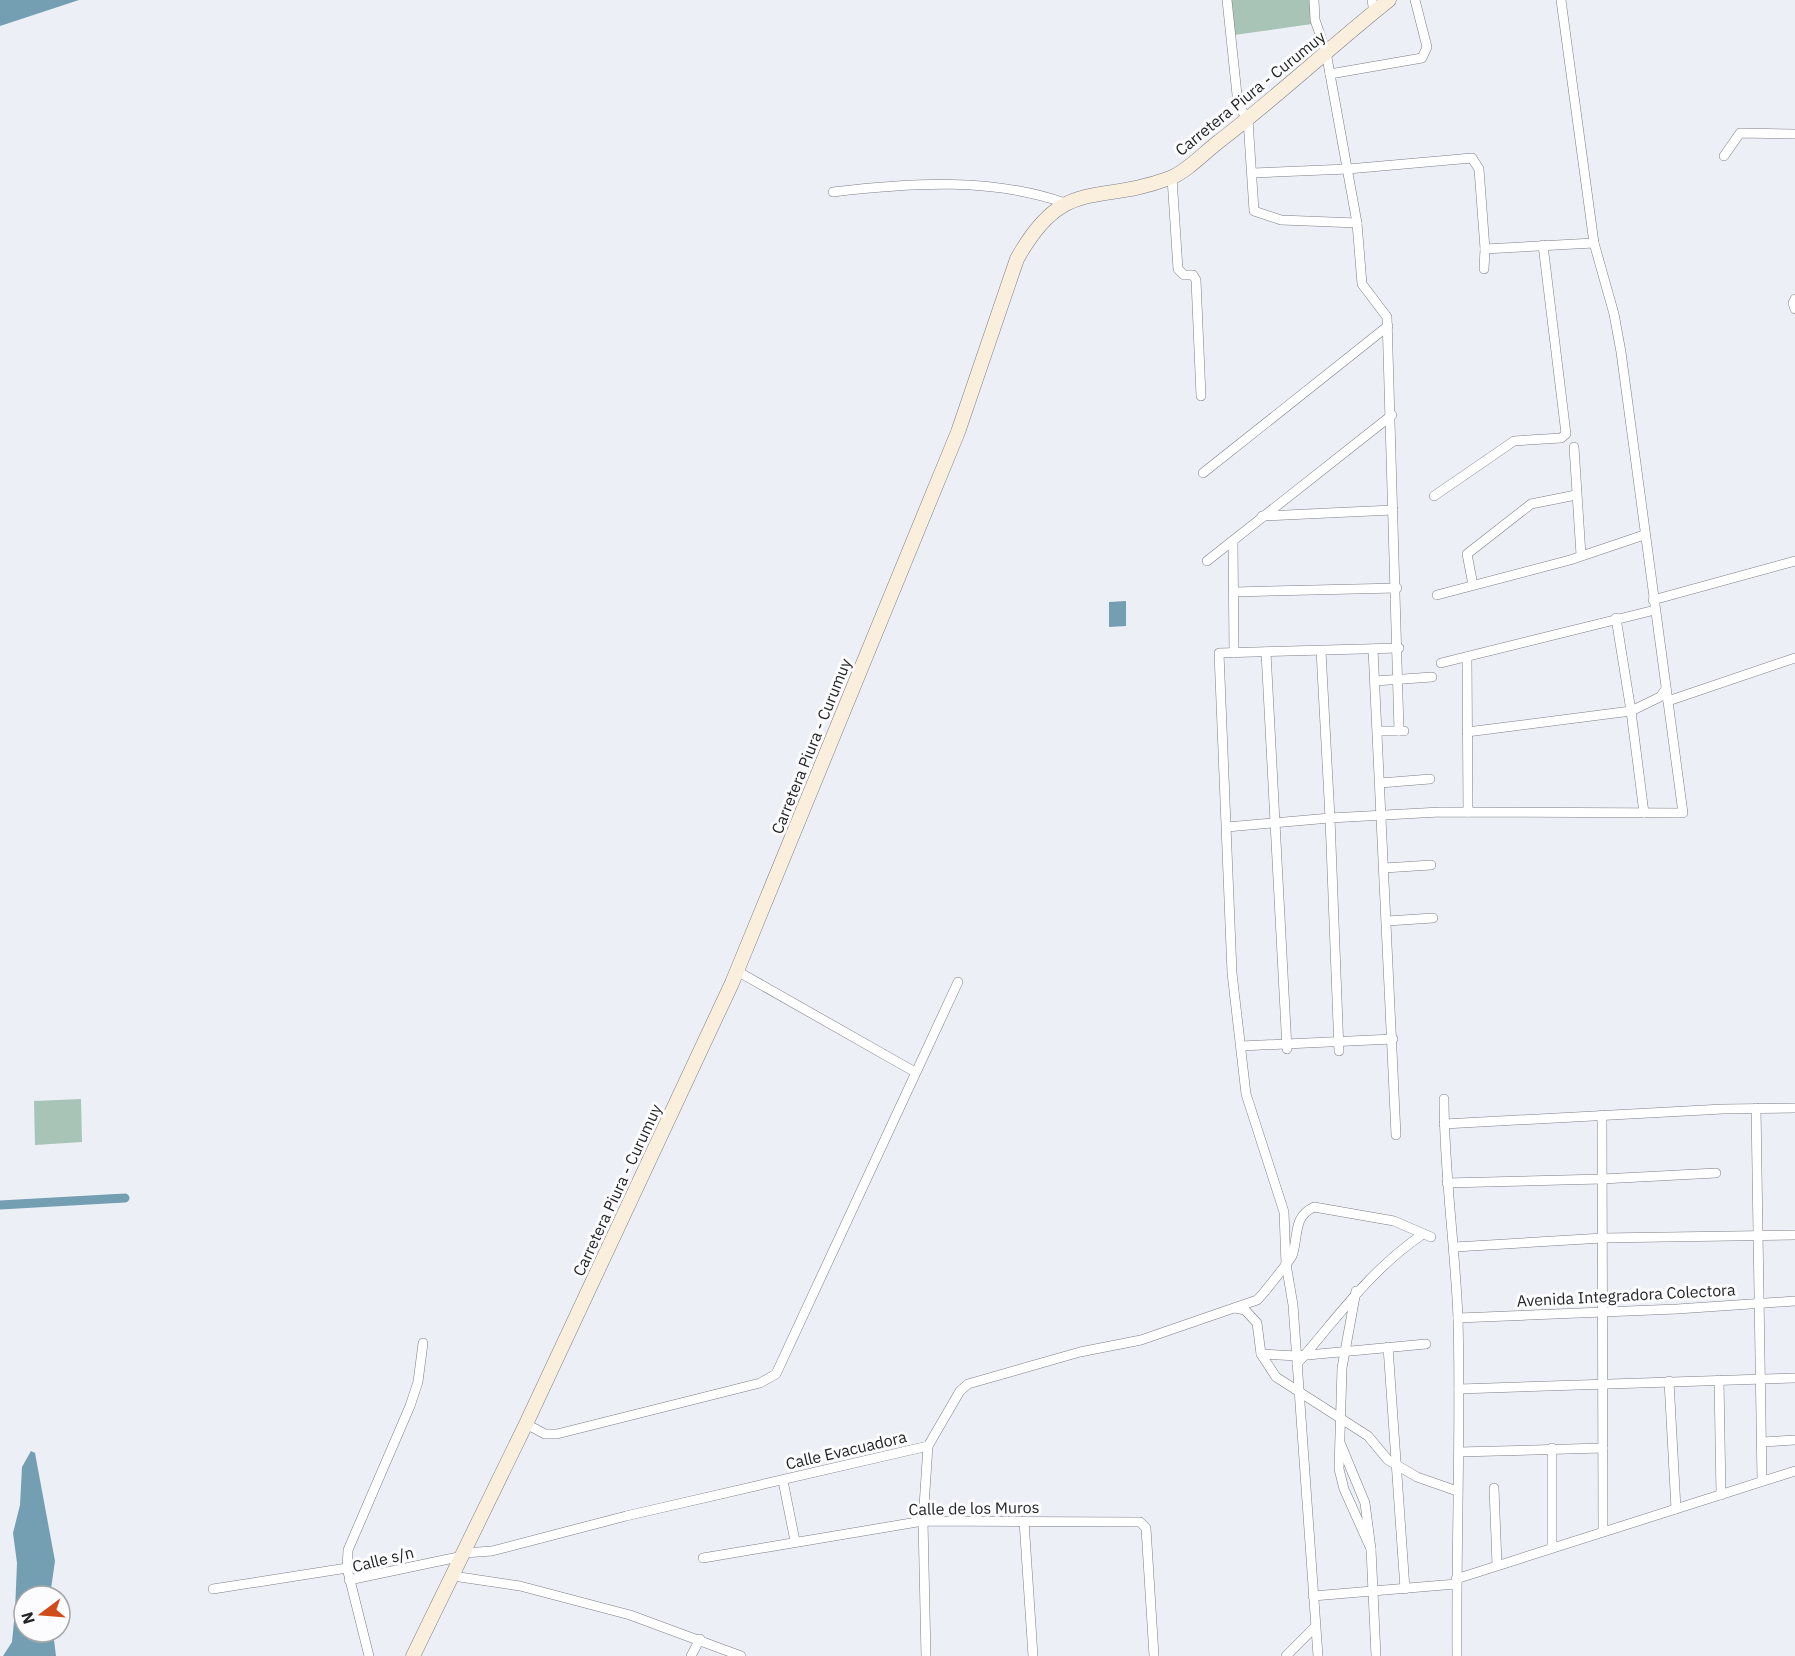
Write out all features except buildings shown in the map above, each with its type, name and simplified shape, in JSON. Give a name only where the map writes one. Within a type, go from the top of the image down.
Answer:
[{"type":"main road","name":"Carretera Piura - Curumuy","points":[[412,1656],[526,1424],[737,970],[958,432],[1017,259],[1031,234],[1049,214],[1065,203],[1084,196],[1172,178],[1248,120],[1326,52],[1373,6],[1389,0]]},
{"type":"street","points":[[1227,0],[1238,104],[1248,120],[1254,211],[1281,220],[1357,223]]},
{"type":"street","points":[[1314,0],[1315,20],[1326,52],[1348,169],[1357,223],[1362,284],[1385,310],[1388,326],[1399,648],[1398,679],[1402,731],[1378,731]]},
{"type":"street","points":[[1330,74],[1422,58],[1427,47],[1415,0]]},
{"type":"street","points":[[1227,827],[1382,815],[1468,812],[1683,813],[1614,314],[1594,243],[1561,0]]},
{"type":"street","points":[[1724,156],[1740,133],[1795,135]]},
{"type":"street","points":[[1252,173],[1348,169],[1472,158],[1479,169],[1485,249],[1484,269]]},
{"type":"street","points":[[1172,178],[1178,269],[1184,275],[1193,275],[1196,280],[1201,396]]},
{"type":"street","points":[[833,192],[908,183],[960,184],[1036,193],[1065,203]]},
{"type":"street","points":[[1485,249],[1594,243]]},
{"type":"street","points":[[1434,496],[1514,441],[1561,438],[1566,434],[1543,246]]},
{"type":"street","points":[[1795,299],[1793,303],[1795,309]]},
{"type":"street","points":[[1203,473],[1388,326]]},
{"type":"street","points":[[1207,561],[1392,415]]},
{"type":"street","points":[[1574,447],[1581,555]]},
{"type":"street","points":[[1473,585],[1467,554],[1531,504],[1576,495]]},
{"type":"street","points":[[1262,516],[1393,510]]},
{"type":"street","points":[[1437,595],[1644,535]]},
{"type":"street","points":[[1233,541],[1234,653]]},
{"type":"street","points":[[1653,600],[1795,561]]},
{"type":"street","points":[[1234,592],[1397,588]]},
{"type":"street","points":[[1440,663],[1655,610]]},
{"type":"street","points":[[1616,618],[1632,711],[1644,813]]},
{"type":"street","points":[[1318,1656],[1299,1390],[1299,1358],[1286,1264],[1284,1212],[1251,1113],[1232,973],[1220,653],[1399,648]]},
{"type":"street","points":[[1373,649],[1396,1135]]},
{"type":"street","points":[[1321,651],[1338,1046]]},
{"type":"street","points":[[1266,652],[1287,1046]]},
{"type":"street","points":[[1467,657],[1468,812]]},
{"type":"street","points":[[1668,701],[1795,657]]},
{"type":"street","points":[[1375,681],[1432,677]]},
{"type":"street","points":[[1467,732],[1632,711],[1659,697],[1666,689]]},
{"type":"street","points":[[1380,783],[1430,779]]},
{"type":"street","points":[[1384,868],[1431,865]]},
{"type":"street","points":[[1387,921],[1433,918]]},
{"type":"street","points":[[737,970],[915,1072]]},
{"type":"street","points":[[526,1424],[545,1434],[557,1434],[760,1383],[776,1374],[958,982]]},
{"type":"street","points":[[1241,1046],[1338,1046],[1393,1039]]},
{"type":"street","points":[[1444,1099],[1447,1183],[1455,1247],[1458,1318],[1457,1656]]},
{"type":"street","points":[[1756,1108],[1762,1481]]},
{"type":"street","points":[[1444,1124],[1795,1108]]},
{"type":"street","points":[[1602,1115],[1603,1530]]},
{"type":"street","points":[[1447,1183],[1716,1173]]},
{"type":"street","points":[[1286,1264],[1292,1256],[1297,1224],[1306,1211],[1314,1207],[1394,1221],[1427,1236],[1399,1250],[1356,1291],[1299,1358]]},
{"type":"street","points":[[1455,1247],[1603,1238],[1795,1235]]},
{"type":"street","name":"Calle Evacuadora","points":[[463,1554],[492,1551],[626,1516],[928,1446],[960,1391],[968,1384],[1080,1352],[1141,1340],[1257,1300],[1264,1295],[1286,1264]]},
{"type":"street","points":[[1356,1291],[1345,1351],[1338,1440],[1339,1469],[1344,1488],[1371,1549]]},
{"type":"street","name":"Avenida Integradora Colectora","points":[[1458,1318],[1602,1313],[1795,1301]]},
{"type":"street","points":[[1233,1307],[1245,1310],[1257,1323],[1261,1354],[1276,1377],[1368,1436],[1388,1460],[1417,1477],[1457,1491]]},
{"type":"street","points":[[350,1580],[347,1569],[348,1550],[410,1406],[418,1382],[423,1343]]},
{"type":"street","points":[[1261,1354],[1299,1358],[1345,1351],[1426,1344]]},
{"type":"street","points":[[1388,1347],[1405,1589]]},
{"type":"street","points":[[1459,1389],[1795,1378]]},
{"type":"street","points":[[1719,1380],[1721,1495]]},
{"type":"street","points":[[1669,1381],[1676,1509]]},
{"type":"street","points":[[1338,1440],[1365,1503],[1371,1549],[1376,1656]]},
{"type":"street","points":[[1762,1442],[1795,1440]]},
{"type":"street","points":[[926,1656],[923,1521],[928,1446]]},
{"type":"street","points":[[1552,1448],[1552,1546]]},
{"type":"street","points":[[1459,1452],[1603,1448]]},
{"type":"street","points":[[1313,1596],[1405,1589],[1456,1581],[1497,1564],[1552,1546],[1795,1471]]},
{"type":"street","points":[[783,1481],[795,1541]]},
{"type":"street","points":[[1494,1488],[1497,1564]]},
{"type":"street","name":"Calle de los Muros","points":[[703,1558],[923,1521],[1140,1522],[1146,1528],[1154,1656]]},
{"type":"street","points":[[1024,1521],[1033,1656]]},
{"type":"street","name":"Calle s/n","points":[[369,1656],[350,1580],[463,1554]]},
{"type":"street","points":[[213,1588],[347,1569]]},
{"type":"street","points":[[453,1576],[520,1586],[630,1615],[741,1656]]},
{"type":"street","points":[[1286,1656],[1315,1628]]},
{"type":"street","points":[[691,1656],[700,1639]]},
{"type":"green space","points":[[1230,0],[1309,0],[1312,24],[1234,35]]},
{"type":"green space","points":[[81,1099],[82,1142],[35,1145],[34,1101]]},
{"type":"water","points":[[0,0],[79,0],[0,26]]},
{"type":"water","points":[[1126,601],[1126,626],[1109,627],[1109,602]]},
{"type":"water","points":[[31,1451],[35,1453],[55,1561],[52,1584],[16,1584],[17,1563],[13,1533],[20,1505],[22,1467]]},
{"type":"water","points":[[12,1642],[12,1644],[54,1644],[56,1656],[3,1656]]},
{"type":"waterway","points":[[0,1205],[125,1198]]}]
